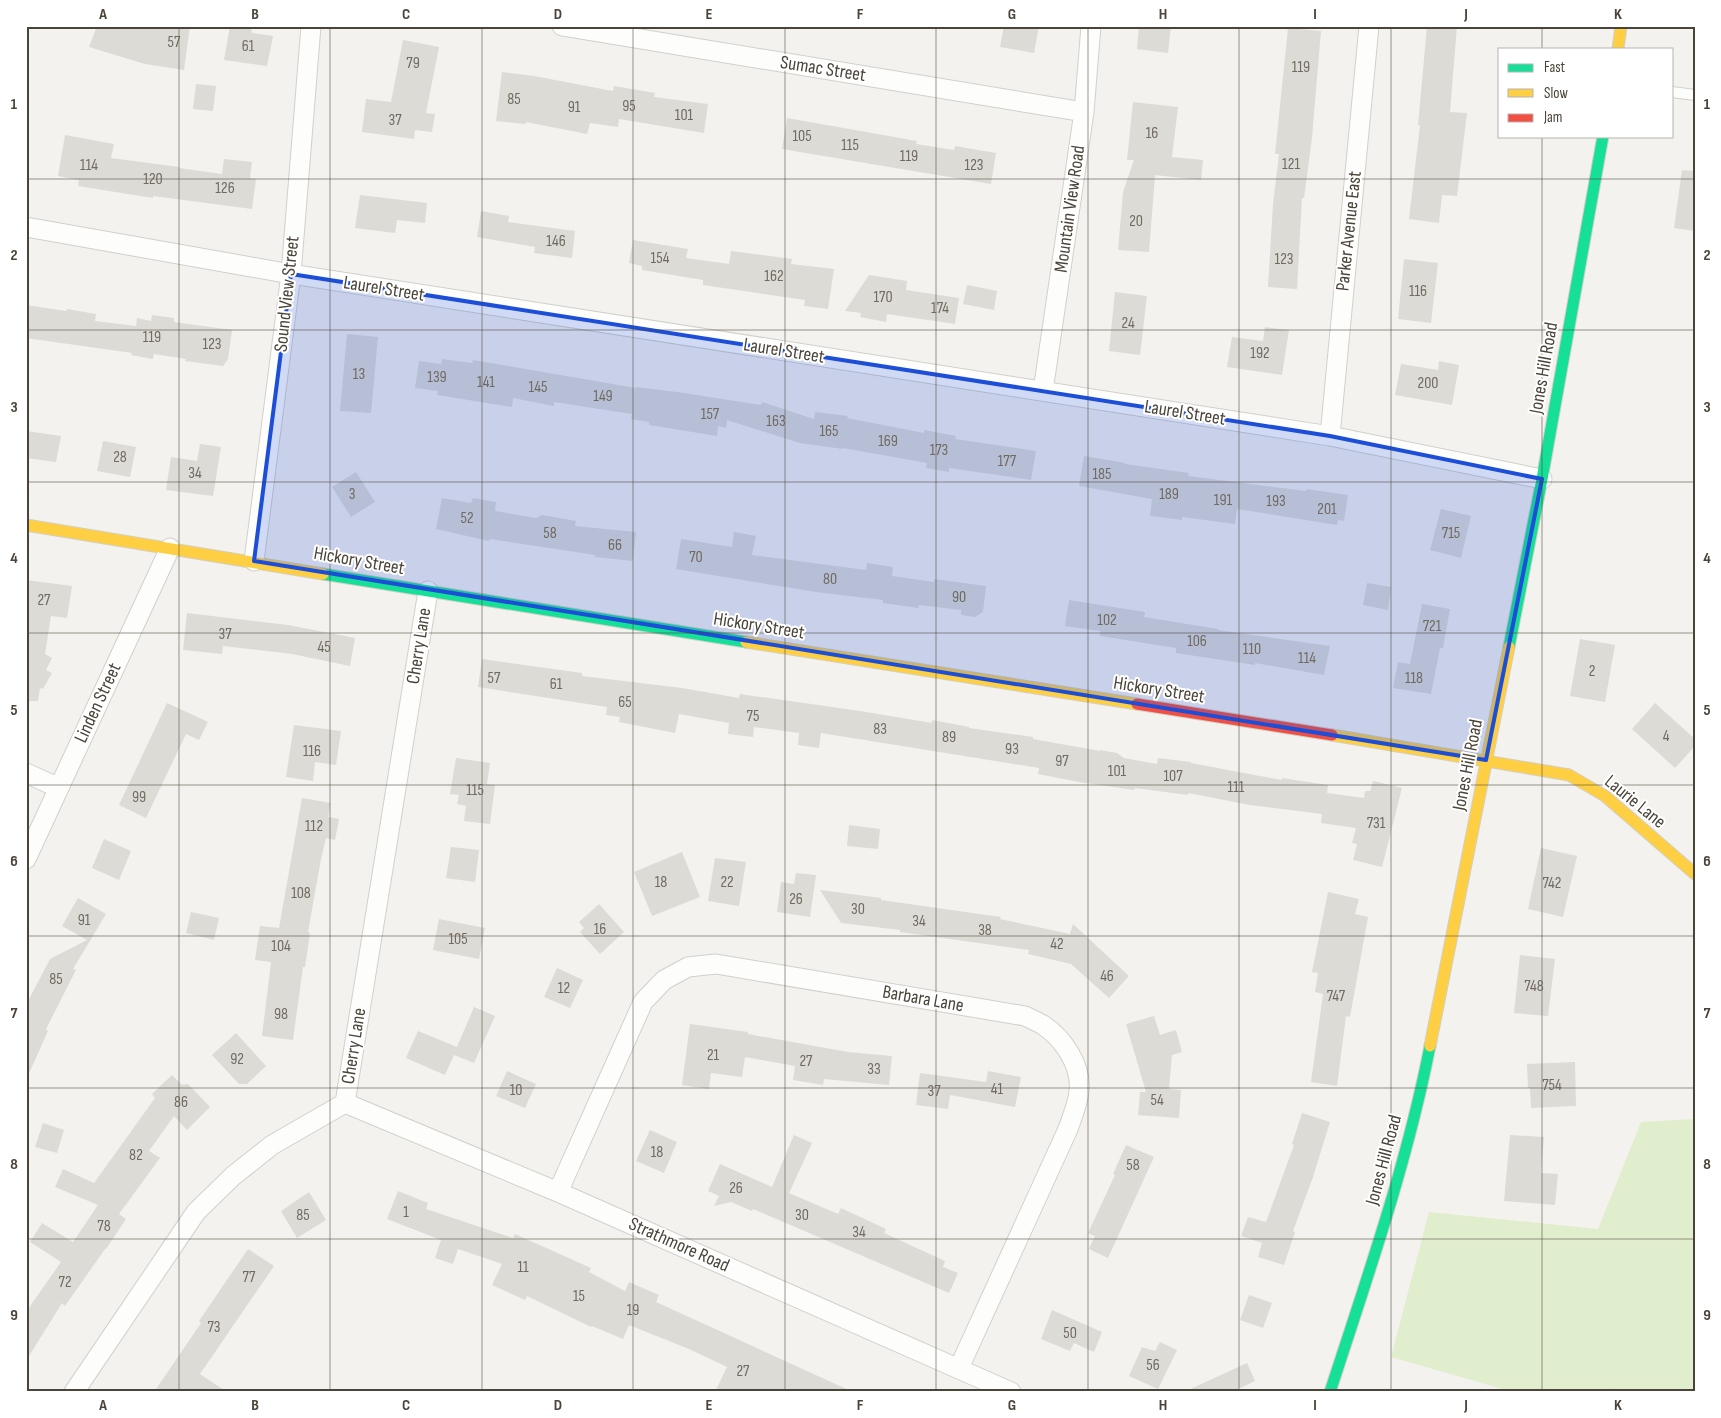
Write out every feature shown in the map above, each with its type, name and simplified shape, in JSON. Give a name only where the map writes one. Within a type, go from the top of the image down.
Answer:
[{"type":"street","name":"Sound View Street","points":[[254,561],[291,274],[311,26]]},
{"type":"street","name":"Sumac Street","points":[[562,26],[1084,112]]},
{"type":"street","name":"Mountain View Road","points":[[1043,391],[1084,112],[1092,26]]},
{"type":"street","name":"Parker Avenue East","points":[[1330,436],[1369,26]]},
{"type":"street","points":[[1618,48],[1621,26]]},
{"type":"street","name":"Jones Hill Road","points":[[1330,1392],[1386,1220],[1422,1086],[1542,479],[1603,138]]},
{"type":"street","name":"Laurel Street","points":[[26,227],[291,274],[1330,436],[1542,479]]},
{"type":"street","name":"Hickory Street","points":[[26,524],[428,591],[1486,760]]},
{"type":"street","name":"Linden Street","points":[[26,859],[170,548]]},
{"type":"street","name":"Cherry Lane","points":[[74,1392],[196,1212],[233,1176],[272,1145],[345,1103],[428,591]]},
{"type":"street","name":"Laurie Lane","points":[[1486,760],[1569,775],[1605,796],[1695,874]]},
{"type":"street","points":[[26,773],[59,788]]},
{"type":"street","name":"Barbara Lane","points":[[558,1192],[643,1002],[664,980],[688,967],[716,964],[1025,1016],[1043,1025],[1059,1038],[1070,1054],[1075,1066],[1079,1090],[1068,1129],[959,1368]]},
{"type":"street","name":"Strathmore Road","points":[[345,1103],[558,1192],[1011,1392]]},
{"type":"lane","points":[[1674,92],[1695,95]]},
{"type":"highlighted area","points":[[291,274],[1330,436],[1542,479],[1486,760],[254,561]]},
{"type":"green space","points":[[1695,1119],[1695,1392],[1513,1392],[1391,1357],[1429,1212],[1598,1229],[1641,1122]]},
{"type":"building","points":[[97,26],[190,26],[184,70],[145,64],[89,47]]},
{"type":"building","points":[[230,26],[251,29],[252,33],[273,36],[267,66],[224,60]]},
{"type":"building","points":[[1004,26],[1039,26],[1034,53],[1000,47]]},
{"type":"building","points":[[1139,26],[1171,26],[1168,53],[1137,49]]},
{"type":"building","points":[[1427,26],[1457,26],[1450,112],[1467,113],[1457,196],[1442,195],[1439,223],[1409,219],[1420,125],[1418,125]]},
{"type":"building","points":[[1288,28],[1321,31],[1312,138],[1304,198],[1302,198],[1297,289],[1268,287],[1273,204],[1279,154],[1275,154]]},
{"type":"building","points":[[403,40],[439,47],[426,113],[435,114],[432,132],[415,130],[414,139],[362,132],[366,99],[391,102]]},
{"type":"building","points":[[502,72],[613,91],[614,86],[655,93],[654,97],[708,104],[704,133],[619,119],[618,127],[590,123],[587,134],[526,122],[526,124],[496,121]]},
{"type":"building","points":[[196,84],[216,86],[213,111],[193,109]]},
{"type":"building","points":[[1133,102],[1178,107],[1172,157],[1203,160],[1201,180],[1155,175],[1149,252],[1118,250],[1123,192],[1134,160],[1127,160]]},
{"type":"building","points":[[787,118],[917,141],[916,144],[954,150],[955,146],[996,153],[991,184],[782,149]]},
{"type":"building","points":[[65,135],[114,144],[111,158],[179,168],[222,174],[224,159],[252,162],[250,178],[256,179],[252,209],[153,196],[153,198],[78,186],[79,180],[58,176]]},
{"type":"building","points":[[1682,170],[1695,171],[1695,231],[1674,228]]},
{"type":"building","points":[[360,195],[427,203],[425,223],[397,220],[395,233],[355,228]]},
{"type":"building","points":[[481,211],[509,216],[508,222],[575,231],[572,258],[534,253],[535,247],[477,237]]},
{"type":"building","points":[[633,240],[688,249],[686,258],[729,264],[731,251],[792,259],[791,264],[834,269],[828,309],[804,306],[805,300],[703,285],[703,280],[642,270],[642,266],[629,263]]},
{"type":"building","points":[[1404,259],[1438,263],[1431,323],[1398,319]]},
{"type":"building","points":[[869,275],[907,281],[906,290],[959,298],[955,324],[887,314],[886,322],[860,317],[861,313],[845,311]]},
{"type":"building","points":[[967,285],[997,291],[994,310],[963,304]]},
{"type":"building","points":[[1115,292],[1147,296],[1140,355],[1109,351]]},
{"type":"building","points":[[26,305],[96,314],[95,321],[136,326],[137,318],[151,321],[152,315],[174,318],[174,322],[232,330],[228,359],[223,366],[185,361],[186,359],[154,354],[153,359],[131,355],[132,353],[26,338]]},
{"type":"building","points":[[1265,327],[1289,330],[1282,375],[1227,367],[1232,337],[1263,341]]},
{"type":"building","points":[[347,334],[378,337],[371,413],[340,411]]},
{"type":"building","points":[[442,359],[472,363],[473,360],[636,388],[677,392],[761,405],[762,402],[814,419],[815,412],[848,416],[847,418],[924,433],[924,430],[956,436],[955,439],[1036,451],[1031,480],[949,468],[949,472],[926,468],[927,463],[843,448],[800,443],[727,420],[726,428],[718,426],[717,436],[649,425],[649,422],[631,419],[632,414],[554,402],[554,406],[513,398],[512,407],[437,395],[438,391],[415,388],[419,361],[441,364]]},
{"type":"building","points":[[1439,361],[1459,365],[1452,405],[1395,395],[1401,364],[1438,370]]},
{"type":"building","points":[[26,431],[61,436],[56,462],[26,458]]},
{"type":"building","points":[[103,441],[136,447],[130,477],[97,471]]},
{"type":"building","points":[[200,444],[221,447],[213,496],[166,490],[171,457],[197,461]]},
{"type":"building","points":[[1084,456],[1189,473],[1188,476],[1348,495],[1344,521],[1338,520],[1337,525],[1237,509],[1235,524],[1182,517],[1182,520],[1150,516],[1152,499],[1079,486]]},
{"type":"building","points":[[356,472],[375,502],[351,517],[332,487]]},
{"type":"building","points":[[442,498],[471,503],[473,498],[496,502],[495,511],[536,518],[542,515],[576,521],[575,526],[636,532],[633,561],[595,557],[595,555],[490,539],[489,541],[436,529]]},
{"type":"building","points":[[1441,509],[1471,516],[1461,558],[1430,550]]},
{"type":"building","points":[[734,532],[756,536],[752,555],[866,570],[867,563],[893,567],[892,576],[934,582],[934,579],[986,586],[983,612],[975,617],[961,615],[961,610],[919,605],[918,608],[883,603],[883,600],[816,592],[676,569],[681,539],[732,547]]},
{"type":"building","points":[[26,580],[72,586],[67,618],[51,616],[45,654],[52,658],[46,670],[52,673],[43,689],[40,688],[38,701],[30,701],[26,708]]},
{"type":"building","points":[[1367,583],[1391,587],[1388,610],[1363,605]]},
{"type":"building","points":[[1069,600],[1145,612],[1144,617],[1330,646],[1324,675],[1255,663],[1255,665],[1176,653],[1176,648],[1100,636],[1100,631],[1065,626]]},
{"type":"building","points":[[1422,604],[1450,609],[1443,648],[1440,648],[1431,694],[1393,688],[1398,662],[1410,664]]},
{"type":"building","points":[[187,613],[288,625],[355,638],[350,666],[292,654],[223,646],[222,654],[183,650]]},
{"type":"building","points":[[1580,639],[1615,645],[1605,702],[1570,696]]},
{"type":"building","points":[[482,659],[582,673],[582,676],[682,688],[739,698],[740,694],[932,723],[932,720],[1117,753],[1124,758],[1157,764],[1158,758],[1191,762],[1282,780],[1282,778],[1328,785],[1327,793],[1364,798],[1365,791],[1370,791],[1373,781],[1402,788],[1382,867],[1353,860],[1357,844],[1352,843],[1356,828],[1321,823],[1322,814],[1250,805],[1188,793],[1188,795],[1135,788],[1134,790],[1079,782],[1038,774],[1039,768],[821,733],[819,748],[798,745],[799,733],[754,727],[753,737],[728,734],[729,723],[679,714],[675,733],[619,722],[620,717],[606,715],[607,707],[478,687]]},
{"type":"building","points":[[167,703],[208,722],[199,740],[186,734],[146,818],[119,805]]},
{"type":"building","points":[[1655,703],[1695,739],[1695,746],[1675,768],[1632,729]]},
{"type":"building","points":[[294,725],[341,731],[336,765],[315,762],[313,781],[286,777]]},
{"type":"building","points":[[456,758],[490,763],[487,784],[495,785],[490,824],[464,821],[466,806],[457,804],[459,795],[450,794]]},
{"type":"building","points":[[302,798],[331,803],[328,817],[339,819],[335,840],[326,838],[321,859],[308,932],[310,933],[305,967],[303,967],[293,1040],[262,1036],[271,962],[255,960],[260,926],[279,928]]},
{"type":"building","points":[[849,825],[880,829],[878,849],[847,846]]},
{"type":"building","points":[[104,839],[131,851],[119,880],[92,868]]},
{"type":"building","points":[[451,847],[479,850],[475,882],[446,878]]},
{"type":"building","points":[[1541,848],[1577,856],[1563,917],[1528,909]]},
{"type":"building","points":[[682,852],[700,897],[652,916],[634,872]]},
{"type":"building","points":[[715,858],[746,862],[739,906],[708,901]]},
{"type":"building","points":[[796,873],[816,875],[810,917],[777,912],[781,882],[794,884]]},
{"type":"building","points":[[820,890],[1001,917],[1000,919],[1070,934],[1073,924],[1129,976],[1109,998],[1071,964],[1028,954],[1029,950],[841,923]]},
{"type":"building","points":[[1328,892],[1359,899],[1355,914],[1368,917],[1350,1017],[1346,1016],[1337,1086],[1311,1082],[1323,994],[1315,992],[1318,973],[1312,972]]},
{"type":"building","points":[[78,898],[106,914],[73,969],[76,970],[46,1029],[48,1031],[26,1080],[26,1005],[50,959],[87,940],[62,926]]},
{"type":"building","points":[[599,904],[624,932],[600,954],[580,932],[584,928],[579,922]]},
{"type":"building","points":[[191,912],[219,918],[214,940],[186,933]]},
{"type":"building","points":[[439,919],[485,928],[479,959],[433,950]]},
{"type":"building","points":[[1520,955],[1555,959],[1548,1016],[1514,1013]]},
{"type":"building","points":[[557,968],[583,980],[570,1008],[544,997]]},
{"type":"building","points":[[474,1007],[495,1016],[474,1063],[454,1055],[445,1075],[406,1058],[418,1031],[457,1047]]},
{"type":"building","points":[[1154,1016],[1160,1035],[1176,1030],[1182,1052],[1172,1055],[1169,1089],[1181,1090],[1179,1118],[1138,1115],[1140,1092],[1146,1092],[1126,1024]]},
{"type":"building","points":[[690,1024],[748,1032],[748,1034],[848,1052],[892,1056],[889,1085],[824,1079],[823,1085],[793,1080],[795,1066],[745,1057],[742,1077],[711,1073],[709,1089],[682,1085]]},
{"type":"building","points":[[236,1033],[266,1066],[247,1084],[239,1084],[212,1055]]},
{"type":"building","points":[[1575,1062],[1576,1106],[1531,1108],[1527,1064]]},
{"type":"building","points":[[507,1071],[536,1084],[525,1108],[496,1096]]},
{"type":"building","points":[[988,1071],[1021,1077],[1015,1107],[950,1095],[948,1109],[916,1105],[920,1073],[986,1082]]},
{"type":"building","points":[[172,1075],[182,1085],[188,1084],[210,1107],[187,1130],[174,1116],[149,1151],[160,1158],[119,1214],[126,1219],[65,1306],[62,1303],[26,1361],[26,1312],[61,1262],[30,1242],[42,1223],[73,1242],[98,1205],[55,1187],[63,1169],[94,1183],[155,1098],[152,1094]]},
{"type":"building","points":[[1302,1113],[1330,1122],[1313,1177],[1293,1231],[1295,1232],[1284,1265],[1258,1257],[1262,1243],[1241,1236],[1248,1217],[1266,1222],[1294,1145],[1292,1144]]},
{"type":"building","points":[[43,1123],[64,1130],[57,1153],[35,1147]]},
{"type":"building","points":[[650,1130],[677,1142],[664,1173],[636,1161]]},
{"type":"building","points":[[794,1135],[812,1143],[789,1193],[838,1214],[841,1208],[886,1229],[884,1233],[945,1261],[943,1267],[958,1273],[949,1293],[753,1209],[752,1211],[731,1202],[714,1206],[719,1196],[708,1191],[720,1164],[772,1187]]},
{"type":"building","points":[[1510,1135],[1544,1137],[1541,1173],[1558,1174],[1555,1205],[1504,1201]]},
{"type":"building","points":[[1126,1145],[1154,1157],[1108,1258],[1089,1249],[1095,1236],[1088,1233],[1115,1175],[1113,1174]]},
{"type":"building","points":[[398,1191],[428,1203],[426,1209],[513,1238],[515,1234],[591,1268],[589,1272],[625,1291],[629,1282],[659,1295],[656,1302],[853,1392],[715,1392],[727,1367],[689,1349],[629,1325],[623,1339],[591,1327],[527,1296],[525,1300],[492,1285],[502,1264],[458,1249],[453,1264],[435,1258],[441,1240],[387,1219]]},
{"type":"building","points":[[309,1192],[326,1220],[297,1238],[281,1211]]},
{"type":"building","points":[[248,1249],[274,1266],[200,1374],[227,1392],[154,1392],[201,1323],[199,1321]]},
{"type":"building","points":[[1249,1295],[1272,1303],[1263,1328],[1240,1320]]},
{"type":"building","points":[[1052,1310],[1102,1332],[1094,1352],[1074,1343],[1070,1351],[1041,1339]]},
{"type":"building","points":[[1160,1342],[1177,1350],[1158,1389],[1129,1376],[1142,1347],[1155,1351]]},
{"type":"building","points":[[1247,1363],[1255,1381],[1232,1392],[1184,1392]]},
{"type":"traffic: fast","points":[[1509,647],[1542,479],[1603,138]]},
{"type":"traffic: fast","points":[[323,574],[746,642]]},
{"type":"traffic: fast","points":[[1330,1392],[1398,1177],[1421,1090],[1430,1046]]},
{"type":"traffic: slow","points":[[1618,48],[1621,26]]},
{"type":"traffic: slow","points":[[26,525],[323,574]]},
{"type":"traffic: slow","points":[[746,642],[1137,704]]},
{"type":"traffic: slow","points":[[1430,1046],[1509,647]]},
{"type":"traffic: slow","points":[[1332,735],[1569,775],[1605,796],[1695,874]]},
{"type":"traffic: jam","points":[[1137,704],[1332,735]]}]
